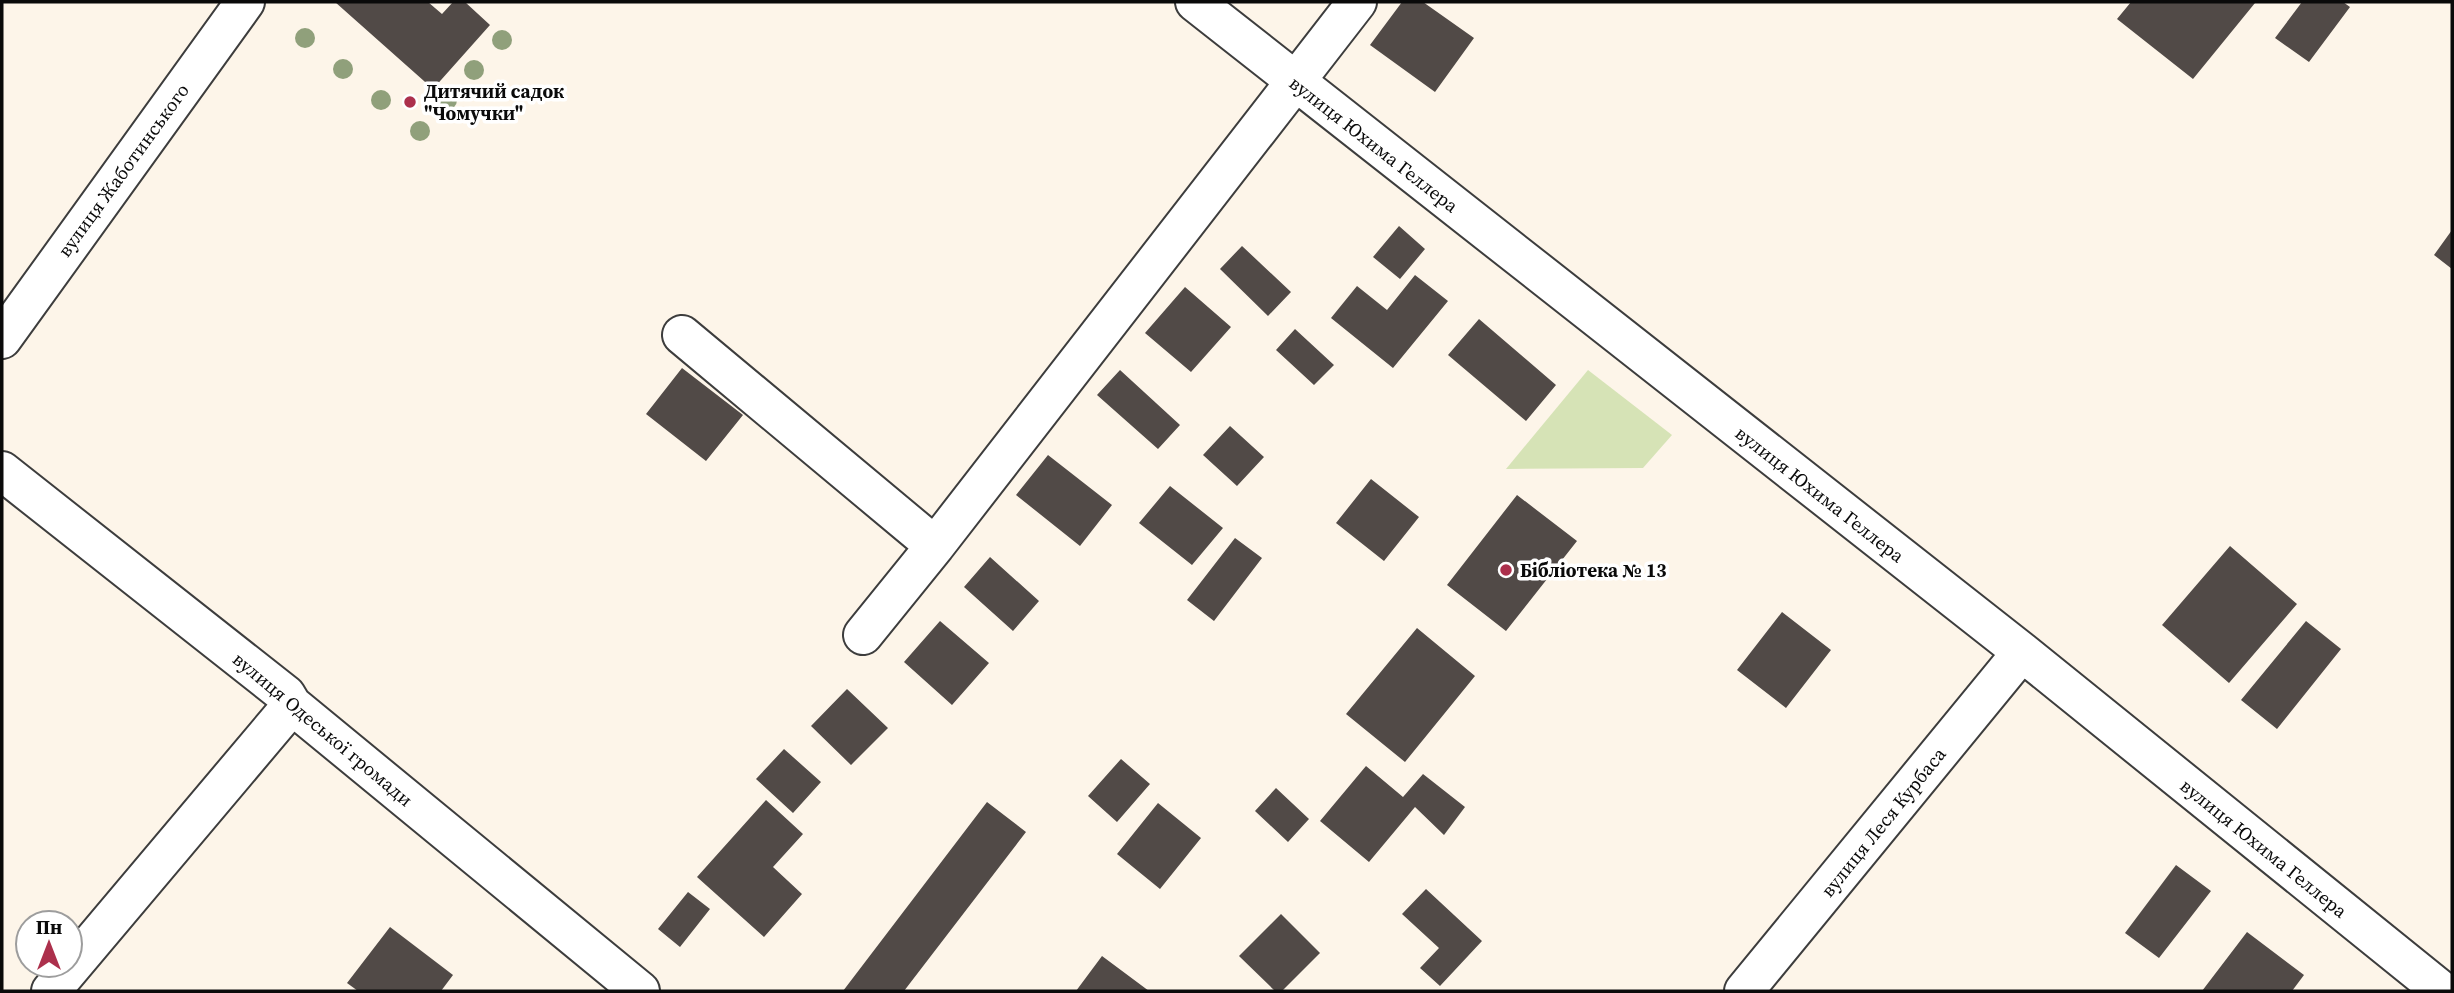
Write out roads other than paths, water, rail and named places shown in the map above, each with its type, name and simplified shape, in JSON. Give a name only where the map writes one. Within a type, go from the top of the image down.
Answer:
[{"type":"street","name":"вулиця Жаботинського","points":[[2,339],[245,2]]},
{"type":"street","name":"вулиця Юхима Геллера","points":[[1195,2],[2022,652],[2442,991]]},
{"type":"street","points":[[863,635],[1357,2]]},
{"type":"street","points":[[682,335],[934,546]]},
{"type":"street","name":"вулиця Одеської громади","points":[[2,471],[286,695],[292,705],[640,991]]},
{"type":"street","name":"вулиця Леся Курбаса","points":[[1744,991],[2022,652]]},
{"type":"street","points":[[51,991],[292,705]]},
{"type":"place","name":"Дитячий садок \"Чомучки\"","points":[[410,102]]},
{"type":"place","name":"Бібліотека № 13","points":[[1506,570]]}]
